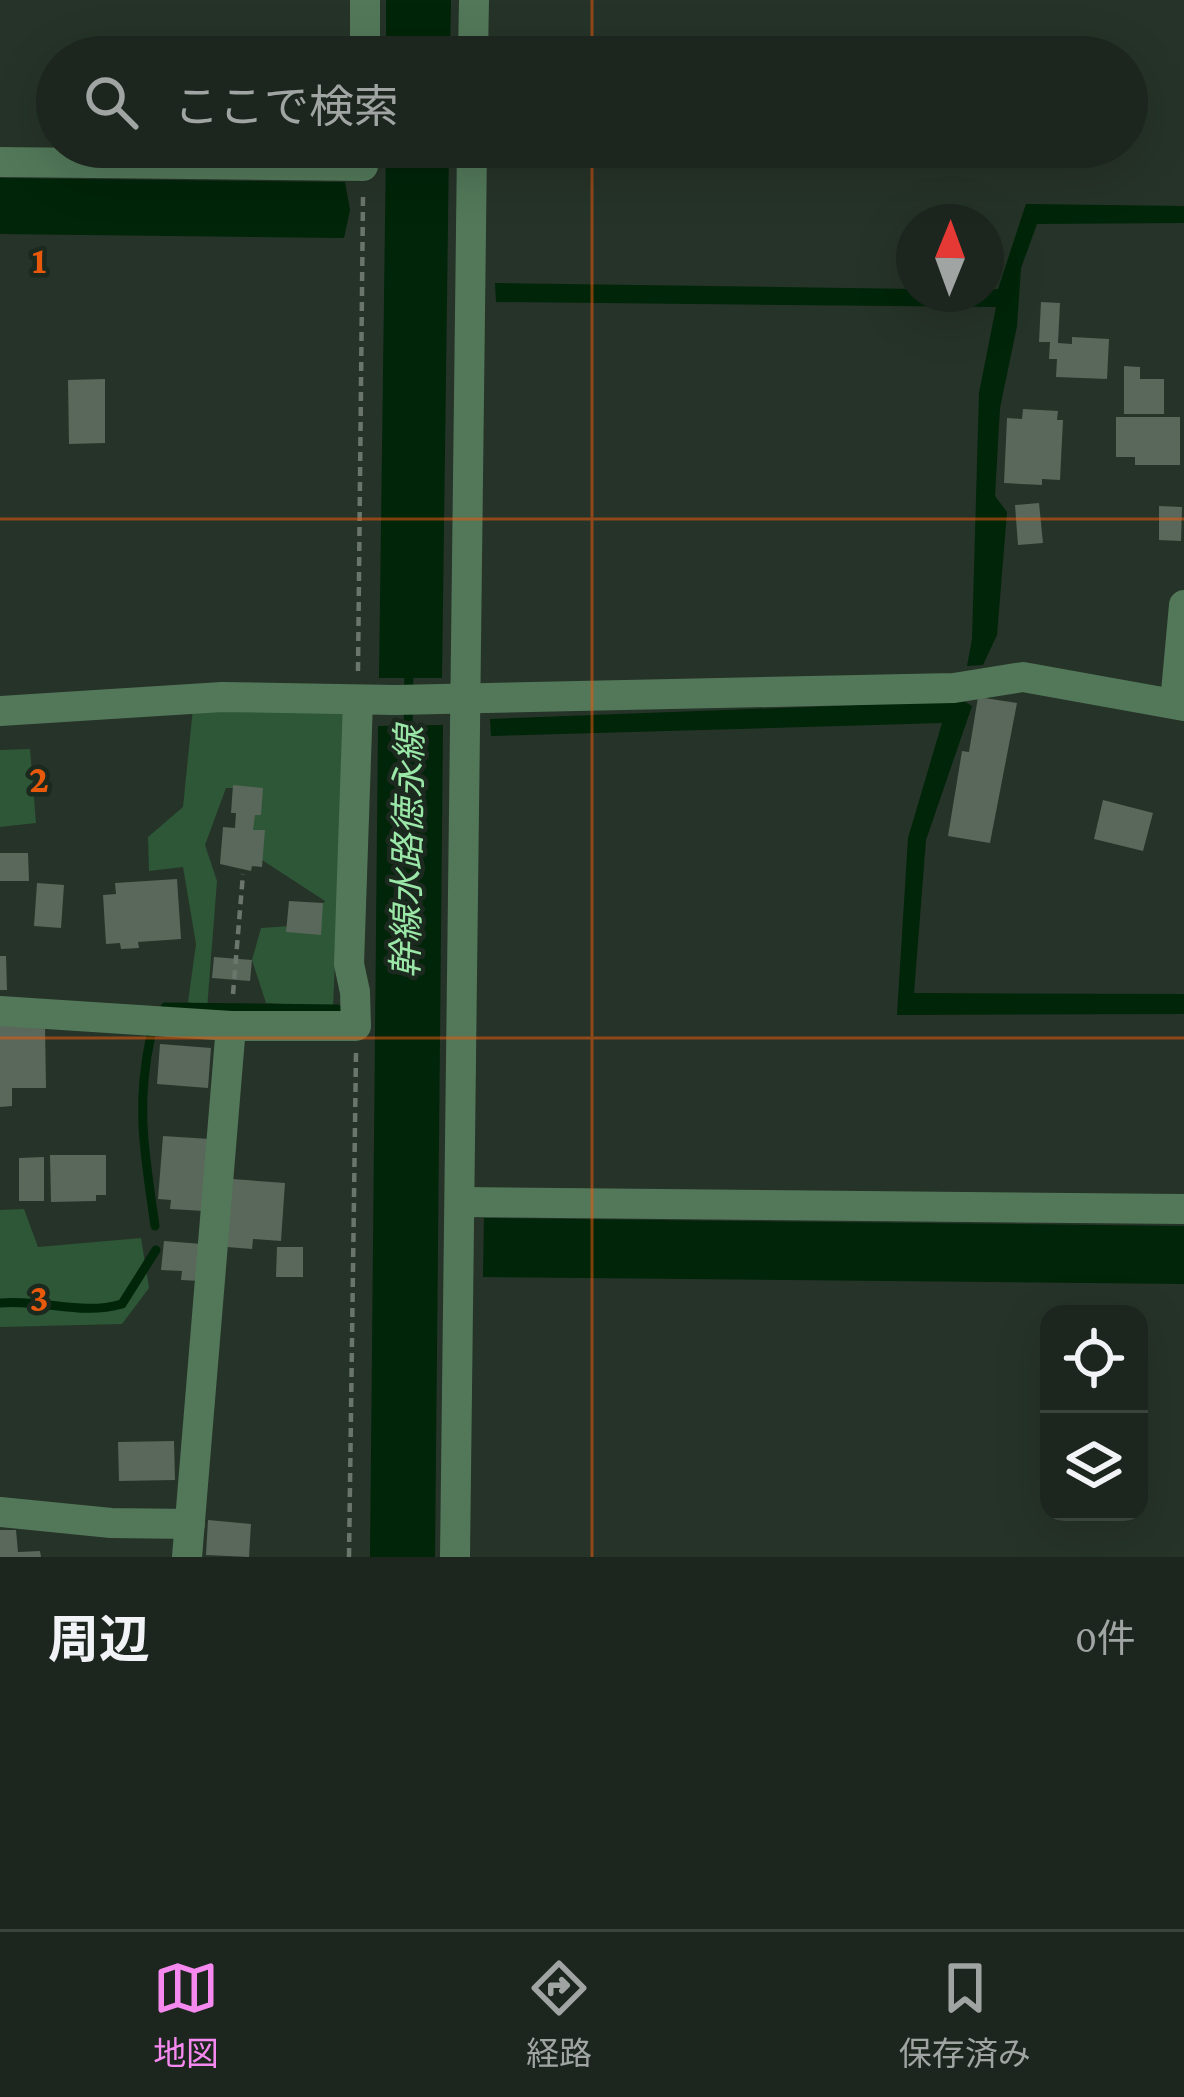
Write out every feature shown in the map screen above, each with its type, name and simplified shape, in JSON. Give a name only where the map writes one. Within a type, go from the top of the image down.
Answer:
[{"type":"street","points":[[364,36],[365,0]]},
{"type":"street","points":[[473,36],[474,0]]},
{"type":"street","points":[[0,161],[36,161]]},
{"type":"street","points":[[455,1557],[472,168]]},
{"type":"street","points":[[0,711],[222,697],[408,700],[954,688],[1023,677],[1179,704],[1184,605]]},
{"type":"street","points":[[0,1011],[231,1015],[356,1026],[349,964],[358,700]]},
{"type":"street","points":[[187,1557],[231,1015]]},
{"type":"street","points":[[460,1202],[1184,1209]]},
{"type":"street","points":[[0,1513],[190,1525]]},
{"type":"path","points":[[358,700],[363,168]]},
{"type":"path","points":[[231,1015],[242,874]]},
{"type":"path","points":[[349,1557],[356,1026]]},
{"type":"shaded area","points":[[193,708],[346,712],[333,1007],[266,1003],[252,960],[261,928],[305,925],[325,901],[253,854],[252,788],[226,788],[205,845],[217,881],[207,1009],[188,1002],[196,944],[183,867],[149,871],[148,837],[183,807]]},
{"type":"shaded area","points":[[30,749],[36,823],[0,827],[0,750]]},
{"type":"shaded area","points":[[24,1209],[38,1247],[141,1238],[149,1288],[122,1324],[0,1327],[0,1210]]},
{"type":"water","points":[[386,0],[451,0],[450,36],[386,36]]},
{"type":"water","points":[[386,168],[449,168],[442,678],[379,678]]},
{"type":"water","points":[[0,178],[345,182],[350,210],[344,238],[0,234]]},
{"type":"water","points":[[1026,204],[1184,206],[1184,223],[1037,224],[1021,268],[1017,326],[1000,408],[995,496],[1007,512],[997,635],[983,665],[967,666],[972,639],[979,393],[995,312],[1004,312],[1004,271]]},
{"type":"water","points":[[495,283],[896,289],[896,306],[496,302]]},
{"type":"water","points":[[964,701],[972,706],[926,840],[914,993],[1184,994],[1184,1014],[897,1015],[908,838],[942,723],[491,736],[490,719]]},
{"type":"water","points":[[443,725],[435,1557],[370,1557],[378,726]]},
{"type":"water","points":[[484,1218],[1184,1226],[1184,1284],[483,1277]]},
{"type":"building","points":[[1041,302],[1060,303],[1058,343],[1072,344],[1072,337],[1109,339],[1107,379],[1056,377],[1057,359],[1049,359],[1050,342],[1039,342]]},
{"type":"building","points":[[1124,366],[1140,367],[1140,379],[1164,379],[1164,414],[1124,414]]},
{"type":"building","points":[[105,379],[105,443],[69,444],[68,380]]},
{"type":"building","points":[[1023,409],[1058,411],[1057,420],[1063,420],[1060,480],[1042,479],[1042,485],[1004,483],[1007,418],[1022,419]]},
{"type":"building","points":[[1116,417],[1180,417],[1180,465],[1135,465],[1135,457],[1116,457]]},
{"type":"building","points":[[1039,503],[1043,543],[1018,545],[1015,505]]},
{"type":"building","points":[[1159,506],[1182,507],[1181,541],[1159,540]]},
{"type":"building","points":[[978,697],[1017,703],[990,843],[948,836],[962,751],[969,752]]},
{"type":"building","points":[[233,785],[263,788],[261,815],[255,815],[253,830],[265,830],[262,867],[252,866],[251,871],[220,864],[223,827],[235,828]]},
{"type":"building","points":[[1103,800],[1153,813],[1143,851],[1094,839]]},
{"type":"building","points":[[0,853],[28,853],[29,881],[0,881]]},
{"type":"building","points":[[177,879],[181,939],[138,942],[139,948],[106,944],[103,895],[116,894],[115,883]]},
{"type":"building","points":[[37,883],[64,885],[61,928],[34,926]]},
{"type":"building","points":[[289,901],[323,903],[321,935],[286,932]]},
{"type":"building","points":[[0,956],[6,956],[7,990],[0,990]]},
{"type":"building","points":[[214,957],[252,960],[250,981],[212,978]]},
{"type":"building","points":[[45,1025],[46,1088],[12,1088],[12,1106],[0,1107],[0,1026]]},
{"type":"building","points":[[160,1044],[211,1048],[208,1088],[157,1084]]},
{"type":"building","points":[[163,1136],[210,1139],[204,1211],[170,1209],[171,1200],[158,1199]]},
{"type":"building","points":[[50,1155],[106,1155],[106,1195],[96,1195],[96,1201],[51,1202]]},
{"type":"building","points":[[44,1157],[44,1201],[19,1201],[19,1158]]},
{"type":"building","points":[[232,1179],[285,1183],[281,1241],[253,1239],[252,1249],[227,1247]]},
{"type":"building","points":[[164,1241],[202,1244],[200,1281],[181,1280],[182,1271],[161,1270]]},
{"type":"building","points":[[277,1247],[303,1247],[303,1277],[276,1277]]},
{"type":"building","points":[[174,1441],[175,1480],[119,1481],[118,1442]]},
{"type":"building","points":[[208,1520],[251,1524],[249,1557],[206,1555]]},
{"type":"building","points":[[0,1530],[16,1530],[18,1552],[40,1551],[41,1557],[0,1557]]},
{"type":"waterway","name":"幹線水路徳永線","points":[[408,736],[409,668]]},
{"type":"waterway","points":[[165,1007],[337,1009]]},
{"type":"waterway","points":[[151,1035],[143,1108],[155,1226]]},
{"type":"waterway","points":[[0,1303],[92,1308],[122,1304],[156,1250]]}]
